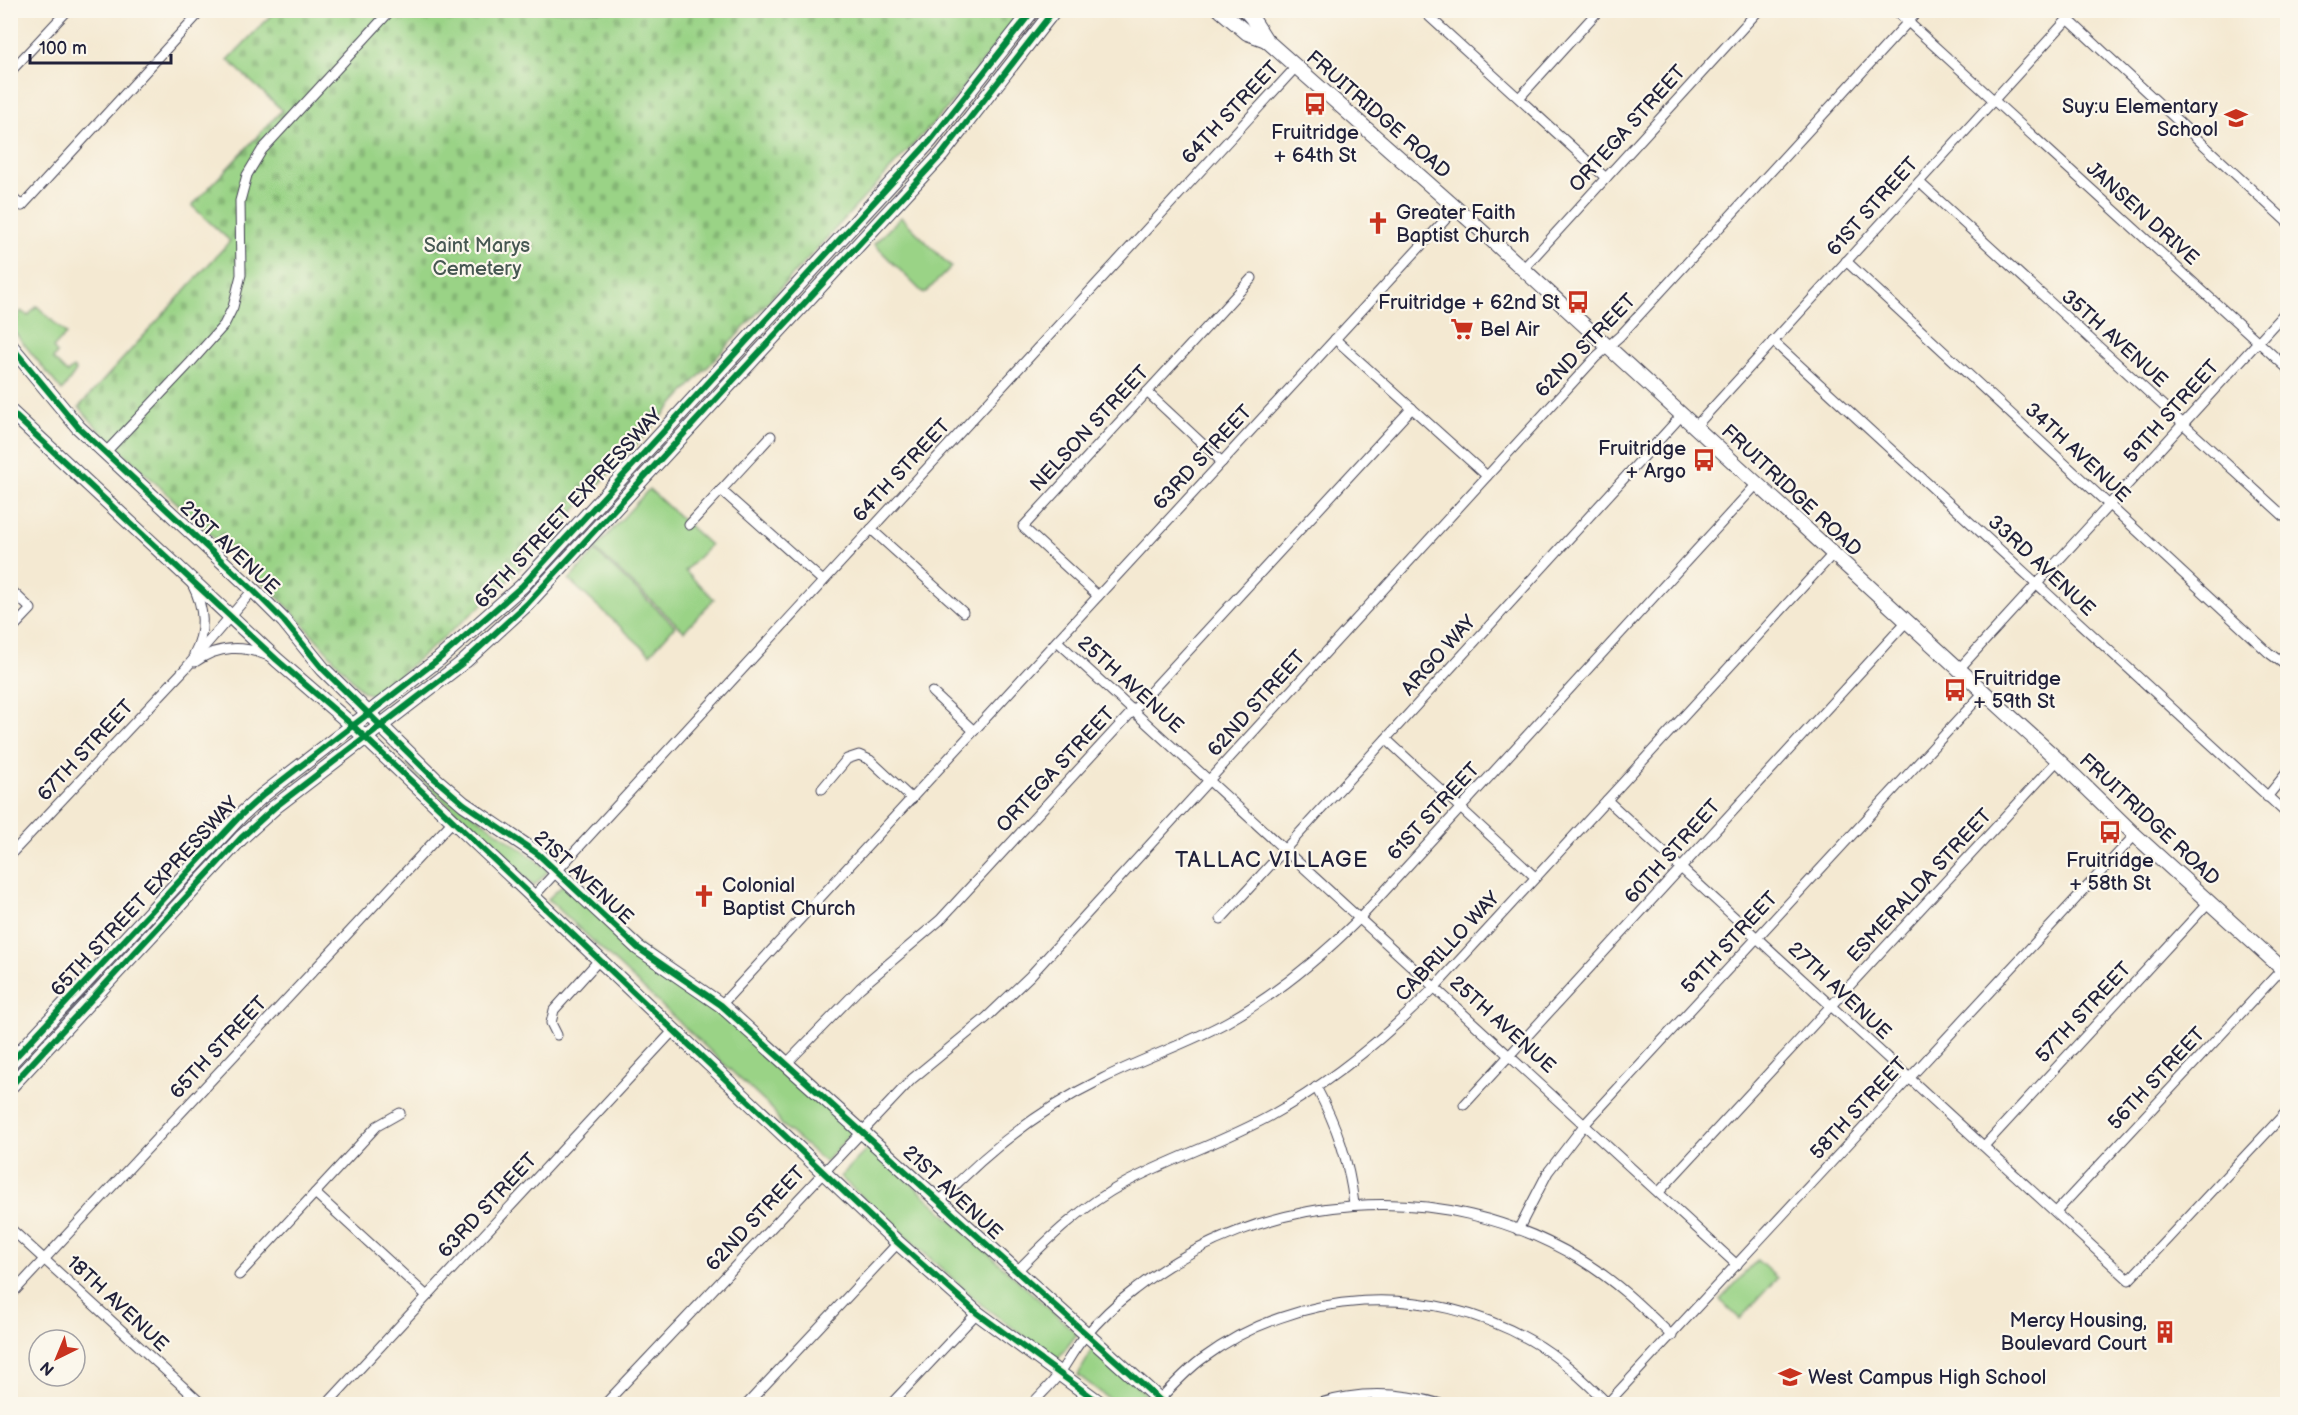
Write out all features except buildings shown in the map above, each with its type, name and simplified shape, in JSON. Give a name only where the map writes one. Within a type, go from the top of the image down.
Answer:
[{"type":"main road","name":"65TH STREET EXPRESSWAY","points":[[10,1063],[241,815],[352,724],[439,659],[522,586],[930,141],[1033,10]]},
{"type":"main road","name":"65TH STREET EXPRESSWAY","points":[[10,1087],[241,838],[275,807],[465,661],[549,581],[942,154],[1054,10]]},
{"type":"main road","name":"FRUITRIDGE ROAD","points":[[1220,10],[1247,33],[1266,40]]},
{"type":"main road","name":"FRUITRIDGE ROAD","points":[[1245,10],[1266,40],[1523,269],[2285,971]]},
{"type":"main road","name":"21ST AVENUE","points":[[10,345],[78,427],[253,590],[284,621],[323,669],[435,779],[464,804],[516,837],[556,870],[638,948],[722,1005],[1162,1402]]},
{"type":"main road","points":[[10,411],[277,660],[352,724],[452,822],[600,959],[898,1243],[977,1313],[1101,1404]]},
{"type":"street","points":[[10,72],[68,10]]},
{"type":"street","points":[[10,196],[21,206],[202,10]]},
{"type":"street","points":[[105,453],[224,325],[233,307],[241,274],[240,201],[246,175],[262,150],[392,10]]},
{"type":"street","points":[[1422,10],[1606,178]]},
{"type":"street","name":"ORTEGA STREET","points":[[1523,269],[1759,10]]},
{"type":"street","name":"JANSEN DRIVE","points":[[1895,10],[2288,369]]},
{"type":"street","name":"62ND STREET","points":[[605,1404],[912,1078],[1010,997],[1919,10]]},
{"type":"street","name":"61ST STREET","points":[[1695,427],[2076,10]]},
{"type":"street","points":[[1519,98],[1598,11]]},
{"type":"street","points":[[2068,19],[2288,223]]},
{"type":"street","name":"64TH STREET","points":[[533,897],[1296,67]]},
{"type":"street","name":"35TH AVENUE","points":[[1918,182],[2288,520]]},
{"type":"street","name":"63RD STREET","points":[[722,1005],[1456,208]]},
{"type":"street","name":"34TH AVENUE","points":[[1846,261],[2269,653],[2288,667]]},
{"type":"street","name":"NELSON STREET","points":[[1098,596],[1023,527],[1252,278]]},
{"type":"street","name":"59TH STREET","points":[[1959,669],[2288,309]]},
{"type":"street","points":[[1335,339],[1488,476]]},
{"type":"street","name":"33RD AVENUE","points":[[1773,341],[2288,815]]},
{"type":"street","points":[[1147,392],[1222,462]]},
{"type":"street","name":"ORTEGA STREET","points":[[786,1064],[860,988],[940,920],[1412,408]]},
{"type":"street","name":"ARGO WAY","points":[[1221,920],[1682,416]]},
{"type":"street","points":[[689,525],[771,436]]},
{"type":"street","name":"61ST STREET","points":[[939,1202],[966,1173],[1030,1122],[1100,1080],[1192,1040],[1258,1003],[1319,957],[1360,918],[1757,484]]},
{"type":"street","points":[[721,490],[823,581]]},
{"type":"street","points":[[871,529],[963,612]]},
{"type":"street","name":"CABRILLO WAY","points":[[1016,1272],[1067,1222],[1109,1192],[1148,1171],[1239,1133],[1316,1087],[1370,1048],[1435,987],[1833,554]]},
{"type":"street","name":"67TH STREET","points":[[186,669],[197,648],[203,627],[201,605],[188,577]]},
{"type":"street","points":[[10,589],[31,609],[10,631]]},
{"type":"street","name":"67TH STREET","points":[[10,855],[186,669],[253,590]]},
{"type":"street","name":"60TH STREET","points":[[1464,1105],[1907,621]]},
{"type":"street","name":"25TH AVENUE","points":[[1057,641],[1737,1265]]},
{"type":"street","name":"67TH STREET","points":[[186,669],[202,657],[228,648],[250,649],[277,660]]},
{"type":"street","points":[[932,692],[974,731]]},
{"type":"street","name":"59TH STREET","points":[[1518,1230],[1548,1172],[1585,1124],[1984,692]]},
{"type":"street","points":[[1386,739],[1535,877]]},
{"type":"street","points":[[822,789],[847,759],[860,755],[870,760],[912,799]]},
{"type":"street","name":"ESMERALDA STREET","points":[[1659,1192],[2058,760]]},
{"type":"street","points":[[2267,797],[2288,771]]},
{"type":"street","name":"27TH AVENUE","points":[[1607,800],[2129,1280],[2288,1110]]},
{"type":"street","name":"65TH STREET","points":[[10,1296],[452,822]]},
{"type":"street","name":"58TH STREET","points":[[1608,1404],[2135,835]]},
{"type":"street","name":"57TH STREET","points":[[1984,1146],[2209,902]]},
{"type":"street","points":[[557,1035],[551,1023],[554,1010],[600,959]]},
{"type":"street","name":"56TH STREET","points":[[2055,1212],[2285,971]]},
{"type":"street","name":"63RD STREET","points":[[327,1404],[674,1030]]},
{"type":"street","points":[[1316,1087],[1339,1134],[1350,1176],[1354,1204]]},
{"type":"street","points":[[238,1275],[377,1126],[400,1113]]},
{"type":"street","points":[[315,1192],[427,1296]]},
{"type":"street","points":[[1032,1404],[1059,1374],[1087,1334],[1133,1290],[1184,1256],[1248,1226],[1292,1214],[1354,1204],[1441,1209],[1474,1216],[1518,1230],[1572,1255],[1609,1279],[1631,1296],[1672,1336]]},
{"type":"street","name":"18TH AVENUE","points":[[10,1228],[202,1404]]},
{"type":"street","points":[[747,1404],[898,1243]]},
{"type":"street","points":[[1162,1402],[1183,1375],[1203,1359],[1252,1329],[1295,1312],[1326,1305],[1383,1300],[1435,1305],[1485,1319],[1508,1329],[1553,1355],[1608,1404]]},
{"type":"street","points":[[891,1404],[977,1313]]},
{"type":"street","points":[[1317,1404],[1345,1398],[1384,1395],[1405,1396],[1441,1404]]},
{"type":"green space","name":"Saint Marys Cemetery","points":[[275,11],[1021,11],[949,106],[530,559],[489,599],[374,695],[363,692],[288,607],[99,430],[79,407],[230,241],[192,206],[282,110],[228,60]]},
{"type":"green space","points":[[901,217],[951,267],[924,294],[874,244]]},
{"type":"green space","points":[[37,306],[66,334],[53,348],[57,353],[53,359],[67,373],[73,368],[76,371],[62,391],[11,328],[21,311],[28,316]]},
{"type":"green space","points":[[649,489],[710,545],[685,571],[714,599],[684,631],[595,549]]},
{"type":"green space","points":[[595,551],[675,626],[650,654],[569,580]]},
{"type":"green space","points":[[406,765],[549,870],[534,886]]},
{"type":"green space","points":[[563,885],[718,1008],[855,1130],[825,1162],[781,1124],[773,1110],[548,899]]},
{"type":"green space","points":[[870,1146],[1077,1334],[1057,1360],[983,1306],[840,1177]]},
{"type":"green space","points":[[1757,1260],[1777,1278],[1740,1319],[1720,1300]]},
{"type":"green space","points":[[1094,1347],[1157,1404],[1116,1404],[1078,1375]]},
{"type":"cycle path","points":[[10,1063],[241,815],[263,795],[439,659],[522,586],[930,141],[1033,10]]},
{"type":"cycle path","points":[[10,1087],[241,838],[275,807],[465,661],[527,604],[942,154],[1054,10]]},
{"type":"cycle path","points":[[10,345],[78,427],[253,590],[284,621],[323,669],[435,779],[464,804],[538,854],[638,948],[721,1005],[1164,1404]]},
{"type":"cycle path","points":[[10,411],[277,660],[352,725],[898,1243],[977,1313],[1101,1404]]},
{"type":"place","name":"Fruitridge + 64th St","points":[[1315,104]]},
{"type":"place","name":"Suy:u Elementary School","points":[[2236,118]]},
{"type":"place","name":"Greater Faith Baptist Church","points":[[1378,223]]},
{"type":"place","name":"Fruitridge + 62nd St","points":[[1578,302]]},
{"type":"place","name":"Bel Air","points":[[1462,329]]},
{"type":"place","name":"Fruitridge + Argo","points":[[1704,460]]},
{"type":"place","name":"Fruitridge + 59th St","points":[[1955,690]]},
{"type":"place","name":"Fruitridge + 58th St","points":[[2110,832]]},
{"type":"place","name":"Colonial Baptist Church","points":[[704,896]]},
{"type":"place","name":"Mercy Housing, Boulevard Court","points":[[2165,1332]]},
{"type":"place","name":"West Campus High School","points":[[1790,1377]]},
{"type":"district","name":"TALLAC VILLAGE","points":[[1272,859]]}]
